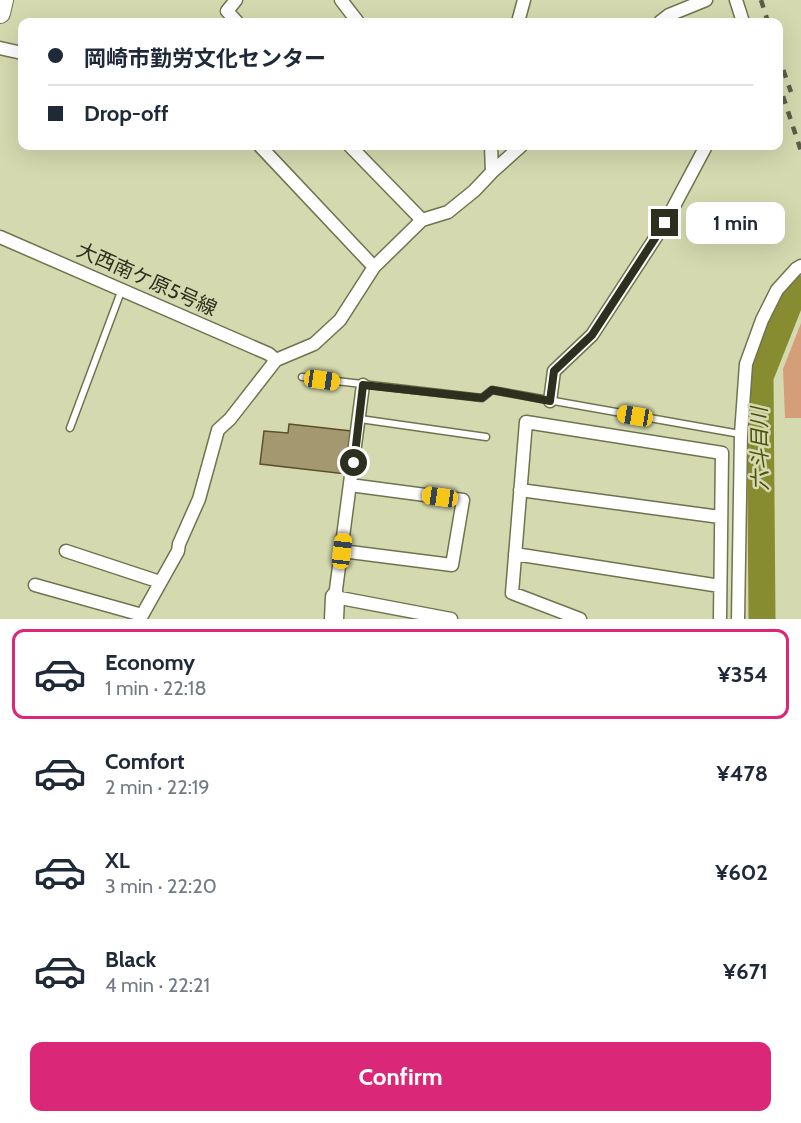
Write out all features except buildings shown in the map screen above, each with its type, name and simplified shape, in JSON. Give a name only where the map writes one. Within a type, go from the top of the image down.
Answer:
[{"type":"main road","points":[[0,13],[3,0]]},
{"type":"street","points":[[233,18],[227,11],[236,0]]},
{"type":"street","points":[[341,0],[355,18]]},
{"type":"street","points":[[519,18],[524,0]]},
{"type":"street","points":[[665,18],[706,0]]},
{"type":"street","points":[[736,0],[742,18]]},
{"type":"street","points":[[0,48],[18,52]]},
{"type":"street","points":[[264,150],[374,267]]},
{"type":"street","points":[[354,150],[422,220]]},
{"type":"street","points":[[491,150],[492,172]]},
{"type":"street","points":[[35,585],[141,617],[178,551],[178,544],[199,499],[218,430],[230,419],[276,360],[314,344],[340,320],[374,267],[422,220],[448,212],[474,192],[517,150]]},
{"type":"street","points":[[550,401],[554,371],[592,335],[665,223],[701,150]]},
{"type":"street","name":"大西南ケ原5号線","points":[[0,237],[122,288],[269,354],[276,360]]},
{"type":"street","points":[[738,619],[741,434],[746,364],[777,290],[796,268],[801,266]]},
{"type":"street","points":[[334,619],[363,385]]},
{"type":"street","points":[[580,619],[512,593],[526,422],[722,453],[720,619]]},
{"type":"street","points":[[342,551],[452,565],[463,500],[350,484]]},
{"type":"street","points":[[520,490],[720,517]]},
{"type":"street","points":[[66,552],[160,582]]},
{"type":"street","points":[[515,554],[720,586]]},
{"type":"street","points":[[335,597],[451,619]]},
{"type":"lane","points":[[70,428],[122,288]]},
{"type":"lane","points":[[302,377],[482,398],[492,390],[741,434]]},
{"type":"lane","points":[[360,419],[486,437]]},
{"type":"shaded area","points":[[801,323],[801,418],[785,418],[783,369]]},
{"type":"waterway","name":"六斗目川","points":[[762,619],[760,377],[790,301],[801,289]]},
{"type":"railway","points":[[761,0],[767,18]]},
{"type":"railway","points":[[783,69],[791,92]]},
{"type":"railway","points":[[783,96],[801,151]]},
{"type":"route","points":[[354,463],[363,385],[482,398],[492,390],[550,401],[554,371],[592,335],[665,223]]}]
